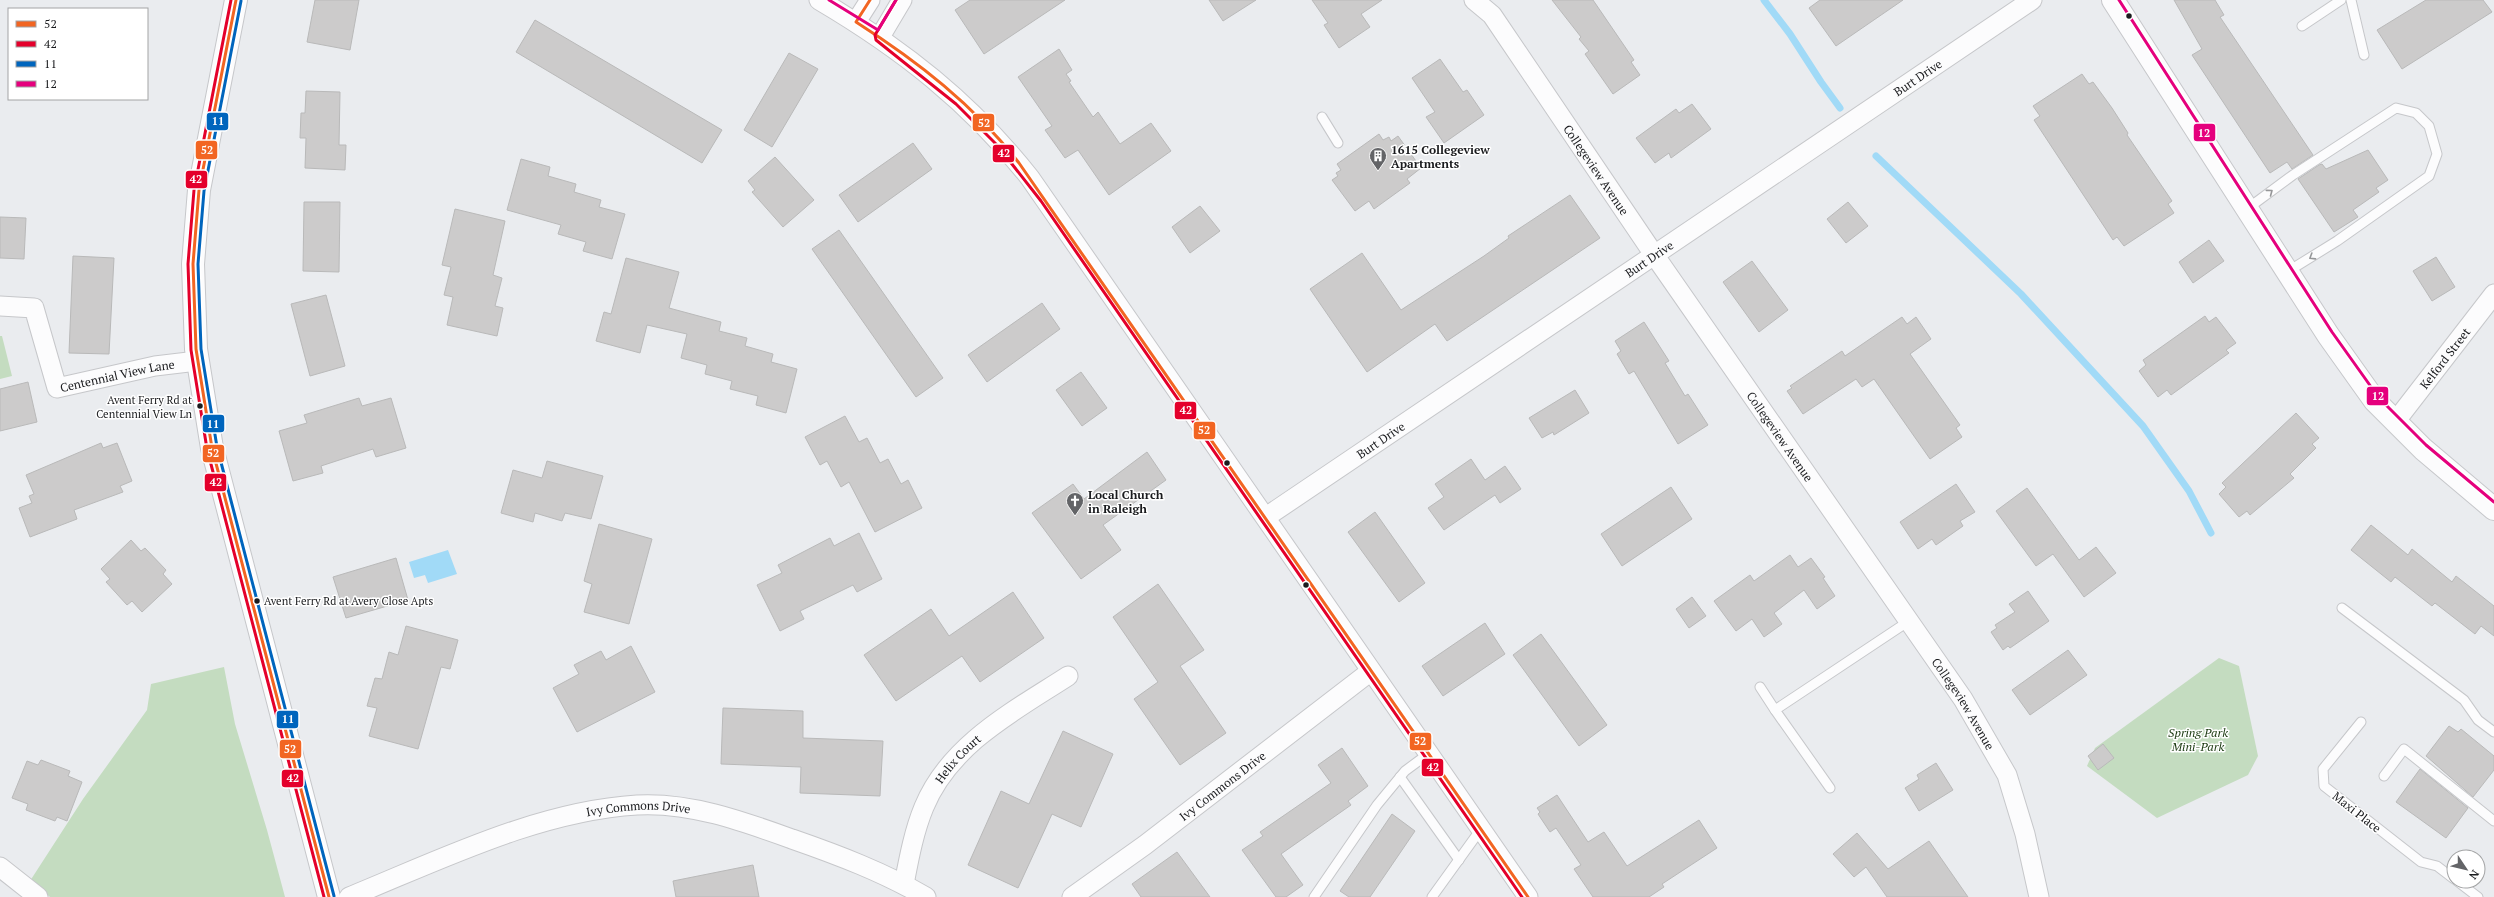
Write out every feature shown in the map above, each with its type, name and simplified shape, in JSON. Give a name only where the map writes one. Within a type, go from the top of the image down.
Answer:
[{"type":"main road","points":[[236,0],[209,130],[196,210],[193,301],[197,361],[212,448],[329,897]]},
{"type":"main road","points":[[2112,0],[2328,335],[2374,401],[2395,422],[2494,509]]},
{"type":"street","points":[[819,0],[880,37],[959,100],[1001,142],[1045,198],[1528,897]]},
{"type":"street","points":[[856,22],[870,0]]},
{"type":"street","points":[[880,37],[902,0]]},
{"type":"street","name":"Collegeview Avenue","points":[[1474,0],[1492,15],[1655,256],[1963,699],[2007,775],[2025,834],[2039,897]]},
{"type":"street","name":"Burt Drive","points":[[1266,517],[1655,256],[2032,0]]},
{"type":"street","name":"Kelford Street","points":[[2395,422],[2494,294]]},
{"type":"street","name":"Centennial View Lane","points":[[0,306],[34,308],[57,388],[155,366],[197,361]]},
{"type":"street","name":"Ivy Commons Drive","points":[[1072,897],[1145,845],[1371,671]]},
{"type":"street","name":"Helix Court","points":[[904,884],[911,849],[924,807],[938,780],[955,756],[981,734],[1068,676]]},
{"type":"street","name":"Ivy Commons Drive","points":[[349,897],[512,832],[596,810],[637,805],[690,809],[738,819],[838,855],[904,884],[926,897]]},
{"type":"street","points":[[0,867],[38,897]]},
{"type":"lane","points":[[2302,26],[2341,0]]},
{"type":"lane","points":[[2351,0],[2364,55]]},
{"type":"lane","points":[[2247,209],[2293,175],[2396,108],[2416,113],[2429,126],[2437,154],[2429,176],[2337,241],[2287,272]]},
{"type":"lane","points":[[1322,117],[1338,143]]},
{"type":"lane","points":[[2342,608],[2464,700],[2478,720],[2494,732]]},
{"type":"lane","points":[[1775,710],[1909,621]]},
{"type":"lane","points":[[1760,687],[1830,788]]},
{"type":"lane","name":"Maxi Place","points":[[2361,722],[2323,769],[2324,786],[2421,862],[2437,866],[2446,873]]},
{"type":"lane","points":[[2384,776],[2404,749],[2494,821]]},
{"type":"lane","points":[[1314,897],[1377,805],[1400,777],[1428,754]]},
{"type":"lane","points":[[1400,777],[1459,860]]},
{"type":"lane","points":[[1432,897],[1481,829]]},
{"type":"lane","points":[[2467,889],[2478,897]]},
{"type":"green space","points":[[0,336],[2,336],[12,376],[0,379]]},
{"type":"green space","name":"Spring Park Mini-Park","points":[[2219,658],[2239,666],[2258,756],[2248,775],[2157,818],[2087,766],[2095,748]]},
{"type":"green space","points":[[224,667],[235,724],[267,830],[285,897],[50,897],[30,881],[83,799],[147,710],[151,684]]},
{"type":"water","points":[[448,550],[457,574],[428,583],[425,575],[414,578],[409,562]]},
{"type":"building","points":[[315,0],[359,0],[350,50],[307,42]]},
{"type":"building","points":[[970,0],[1065,0],[984,54],[955,10]]},
{"type":"building","points":[[1209,0],[1256,0],[1223,21]]},
{"type":"building","points":[[1312,0],[1382,0],[1361,14],[1370,27],[1339,48],[1324,25],[1328,23]]},
{"type":"building","points":[[1552,0],[1593,0],[1634,60],[1631,62],[1640,75],[1613,94],[1585,54],[1589,51],[1579,39],[1581,37]]},
{"type":"building","points":[[1820,0],[1903,0],[1836,46],[1809,8]]},
{"type":"building","points":[[2174,0],[2215,0],[2224,15],[2220,17],[2313,155],[2292,169],[2287,162],[2270,173],[2192,55],[2202,49]]},
{"type":"building","points":[[2426,0],[2483,0],[2492,12],[2402,69],[2377,30]]},
{"type":"building","points":[[535,20],[722,130],[702,163],[516,52]]},
{"type":"building","points":[[1059,49],[1072,70],[1066,74],[1071,81],[1069,82],[1093,117],[1098,112],[1120,144],[1151,123],[1171,151],[1109,195],[1078,150],[1065,158],[1045,130],[1052,126],[1018,77]]},
{"type":"building","points":[[789,53],[818,69],[772,147],[744,130]]},
{"type":"building","points":[[1440,59],[1463,92],[1467,90],[1484,115],[1444,143],[1426,117],[1435,112],[1412,78]]},
{"type":"building","points":[[2082,74],[2089,84],[2093,82],[2112,108],[2128,133],[2127,135],[2172,201],[2168,204],[2174,213],[2124,246],[2117,237],[2113,240],[2034,120],[2040,116],[2033,106]]},
{"type":"building","points":[[306,91],[340,92],[339,145],[346,145],[345,170],[305,168],[306,138],[300,138],[301,113],[305,113]]},
{"type":"building","points":[[1692,104],[1711,129],[1671,158],[1669,153],[1655,163],[1636,138],[1676,109],[1679,113]]},
{"type":"building","name":"1615 Collegeview Apartments","points":[[1379,134],[1383,140],[1389,137],[1391,141],[1398,136],[1421,168],[1407,179],[1410,183],[1374,209],[1369,201],[1355,211],[1332,180],[1338,176],[1336,173],[1341,170],[1337,164]]},
{"type":"building","points":[[913,143],[932,169],[858,222],[839,195]]},
{"type":"building","points":[[2368,150],[2388,180],[2376,188],[2379,192],[2353,210],[2358,217],[2334,232],[2298,179],[2319,165],[2322,164],[2326,169]]},
{"type":"building","points":[[775,157],[814,200],[783,227],[752,192],[755,190],[748,181]]},
{"type":"building","points":[[521,159],[550,167],[548,176],[576,184],[574,192],[601,200],[599,207],[625,214],[612,259],[583,251],[586,242],[558,234],[561,225],[507,210]]},
{"type":"building","points":[[1570,195],[1600,238],[1447,341],[1435,324],[1367,372],[1310,289],[1362,253],[1401,310],[1484,256],[1509,238],[1508,236]]},
{"type":"building","points":[[304,202],[340,202],[339,272],[303,271]]},
{"type":"building","points":[[1848,202],[1868,226],[1846,243],[1827,219]]},
{"type":"building","points":[[1200,206],[1220,231],[1190,253],[1172,227]]},
{"type":"building","points":[[455,209],[505,221],[493,275],[502,278],[495,306],[503,308],[497,336],[447,325],[453,297],[444,295],[451,267],[442,265]]},
{"type":"building","points":[[0,217],[26,218],[24,259],[0,258]]},
{"type":"building","points":[[839,230],[943,378],[916,397],[812,249]]},
{"type":"building","points":[[2209,240],[2224,261],[2193,283],[2179,262]]},
{"type":"building","points":[[73,256],[114,258],[109,354],[69,353]]},
{"type":"building","points":[[2436,257],[2455,287],[2432,301],[2413,271]]},
{"type":"building","points":[[626,258],[679,272],[669,308],[721,322],[719,331],[747,338],[745,346],[773,354],[771,362],[797,369],[786,413],[756,405],[758,396],[730,389],[732,381],[705,374],[707,365],[681,358],[687,334],[647,325],[640,353],[596,341],[604,312],[611,314]]},
{"type":"building","points":[[1752,261],[1788,310],[1759,332],[1723,282]]},
{"type":"building","points":[[326,295],[345,366],[310,376],[291,304]]},
{"type":"building","points":[[1042,303],[1060,329],[987,382],[968,355]]},
{"type":"building","points":[[2205,316],[2209,322],[2216,317],[2236,343],[2226,350],[2229,353],[2171,395],[2167,390],[2158,397],[2139,371],[2146,365],[2143,360]]},
{"type":"building","points":[[1902,317],[1907,324],[1916,317],[1931,339],[1910,354],[1960,425],[1956,428],[1962,437],[1930,459],[1874,379],[1862,387],[1856,379],[1803,414],[1787,391],[1792,388],[1790,386],[1842,351],[1845,356]]},
{"type":"building","points":[[1644,322],[1669,361],[1665,363],[1685,396],[1688,394],[1708,425],[1678,444],[1634,371],[1629,374],[1617,354],[1621,351],[1615,341]]},
{"type":"building","points":[[1081,372],[1107,408],[1082,426],[1056,390]]},
{"type":"building","points":[[28,382],[37,422],[0,431],[0,389]]},
{"type":"building","points":[[1575,390],[1589,413],[1554,435],[1553,432],[1542,438],[1529,418]]},
{"type":"building","points":[[359,398],[362,406],[391,398],[406,448],[376,457],[373,449],[321,466],[323,473],[293,481],[279,431],[307,423],[304,415]]},
{"type":"building","points":[[2296,413],[2319,438],[2312,444],[2316,448],[2290,474],[2294,478],[2250,515],[2247,511],[2239,517],[2219,494],[2226,487],[2222,483]]},
{"type":"building","points":[[845,416],[859,442],[867,438],[880,463],[888,459],[901,484],[908,480],[922,508],[875,532],[849,482],[841,487],[827,461],[820,465],[805,437]]},
{"type":"building","points":[[101,443],[103,448],[117,443],[132,481],[120,486],[123,492],[74,510],[77,519],[30,537],[19,508],[32,503],[29,496],[34,494],[26,475]]},
{"type":"building","name":"Local Church in Raleigh","points":[[1147,452],[1166,480],[1103,525],[1121,550],[1081,579],[1032,513],[1073,484],[1084,499]]},
{"type":"building","points":[[1471,459],[1485,480],[1505,466],[1521,489],[1500,503],[1495,495],[1444,530],[1428,508],[1444,497],[1435,484]]},
{"type":"building","points":[[547,461],[603,476],[591,519],[565,513],[562,521],[535,513],[533,522],[501,513],[513,470],[542,478]]},
{"type":"building","points":[[1956,484],[1975,512],[1960,521],[1963,526],[1936,545],[1932,539],[1918,549],[1900,522]]},
{"type":"building","points":[[1671,487],[1692,519],[1622,566],[1601,534]]},
{"type":"building","points":[[2027,488],[2079,560],[2096,547],[2116,573],[2084,597],[2053,554],[2036,566],[1996,511]]},
{"type":"building","points":[[1375,512],[1425,583],[1399,602],[1348,532]]},
{"type":"building","points":[[599,524],[652,539],[629,624],[584,612],[592,584],[584,581]]},
{"type":"building","points":[[2371,525],[2408,555],[2412,549],[2452,582],[2456,576],[2494,606],[2494,636],[2481,626],[2475,634],[2435,603],[2432,606],[2395,577],[2391,582],[2351,550]]},
{"type":"building","points":[[859,533],[882,579],[857,592],[853,585],[800,611],[804,619],[780,631],[757,585],[782,573],[778,565],[830,538],[834,546]]},
{"type":"building","points":[[131,540],[141,551],[145,548],[166,570],[163,574],[172,584],[142,612],[132,601],[127,605],[106,582],[110,579],[101,569]]},
{"type":"building","points":[[1790,555],[1798,567],[1811,558],[1825,577],[1823,578],[1835,596],[1817,609],[1804,590],[1774,613],[1782,624],[1764,637],[1752,619],[1736,631],[1714,601],[1750,575],[1754,581]]},
{"type":"building","points":[[396,558],[408,600],[346,618],[333,577]]},
{"type":"building","points":[[1158,584],[1204,650],[1180,666],[1226,733],[1180,765],[1134,699],[1158,682],[1113,617]]},
{"type":"building","points":[[2028,591],[2049,621],[2010,648],[2008,646],[2003,650],[1991,632],[1997,628],[1995,625],[2015,612],[2009,604]]},
{"type":"building","points":[[1013,592],[1044,638],[980,682],[962,656],[896,701],[864,655],[931,609],[949,636]]},
{"type":"building","points":[[1692,597],[1706,616],[1689,628],[1676,609]]},
{"type":"building","points":[[1485,623],[1505,654],[1443,696],[1422,666]]},
{"type":"building","points":[[406,626],[458,640],[450,669],[441,667],[418,749],[369,736],[377,708],[367,706],[375,678],[382,679],[389,652],[398,655]]},
{"type":"building","points":[[1541,634],[1607,725],[1579,746],[1513,655]]},
{"type":"building","points":[[631,646],[655,692],[577,732],[553,688],[579,674],[574,665],[601,651],[606,660]]},
{"type":"building","points":[[2068,650],[2087,675],[2030,715],[2012,690]]},
{"type":"building","points":[[723,708],[803,711],[803,738],[883,741],[880,796],[800,793],[801,767],[721,764]]},
{"type":"building","points":[[2449,726],[2458,732],[2461,729],[2494,756],[2494,770],[2473,797],[2426,756]]},
{"type":"building","points":[[1063,731],[1113,754],[1081,827],[1052,814],[1018,888],[968,865],[1001,791],[1029,804]]},
{"type":"building","points":[[2103,744],[2114,758],[2098,770],[2088,756]]},
{"type":"building","points":[[1342,748],[1368,786],[1348,801],[1351,805],[1281,854],[1303,885],[1286,897],[1276,897],[1242,850],[1263,836],[1260,832],[1331,783],[1318,765]]},
{"type":"building","points":[[41,760],[70,771],[68,776],[82,782],[67,821],[57,817],[55,821],[26,810],[28,804],[12,798],[27,761],[38,765]]},
{"type":"building","points":[[1936,763],[1953,790],[1919,811],[1905,788],[1919,779],[1917,775]]},
{"type":"building","points":[[2420,769],[2468,808],[2446,838],[2396,802]]},
{"type":"building","points":[[1557,795],[1588,842],[1604,832],[1627,866],[1699,820],[1717,848],[1662,884],[1664,887],[1649,897],[1593,897],[1574,869],[1581,865],[1556,828],[1550,832],[1538,814],[1540,812],[1537,808]]},
{"type":"building","points":[[1392,814],[1415,831],[1370,897],[1349,897],[1340,891]]},
{"type":"building","points":[[1857,833],[1888,869],[1929,841],[1968,897],[1887,897],[1866,867],[1854,877],[1833,854]]},
{"type":"building","points":[[1177,852],[1210,897],[1141,897],[1132,884]]},
{"type":"building","points":[[753,865],[759,897],[676,897],[673,881]]},
{"type":"waterway","points":[[1764,0],[1790,34],[1840,108]]},
{"type":"waterway","points":[[1876,156],[2021,294],[2143,426],[2189,491],[2211,533]]},
{"type":"transit line","name":"42","points":[[231,0],[194,190],[188,264],[191,350],[207,449],[324,897]]},
{"type":"transit line","name":"52","points":[[236,0],[199,190],[193,264],[196,349],[212,448],[329,897]]},
{"type":"transit line","name":"12","points":[[829,0],[878,30],[896,0]]},
{"type":"transit line","name":"52","points":[[870,0],[856,22],[901,52],[944,85],[983,122],[1019,163],[1528,897]]},
{"type":"transit line","name":"42","points":[[896,0],[875,35],[876,40],[956,104],[997,145],[1041,201],[1522,897]]},
{"type":"transit line","name":"12","points":[[2119,0],[2332,332],[2379,398],[2426,445],[2494,502]]},
{"type":"transit line","name":"11","points":[[241,1],[204,191],[198,264],[201,349],[217,447],[334,896]]},
{"type":"place","name":"1615 Collegeview Apartments","points":[[1378,171]]},
{"type":"place","name":"Avent Ferry Rd at Centennial View Ln","points":[[200,406]]},
{"type":"place","name":"Local Church in Raleigh","points":[[1075,516]]},
{"type":"place","name":"Avent Ferry Rd at Avery Close Apts","points":[[257,601]]}]
